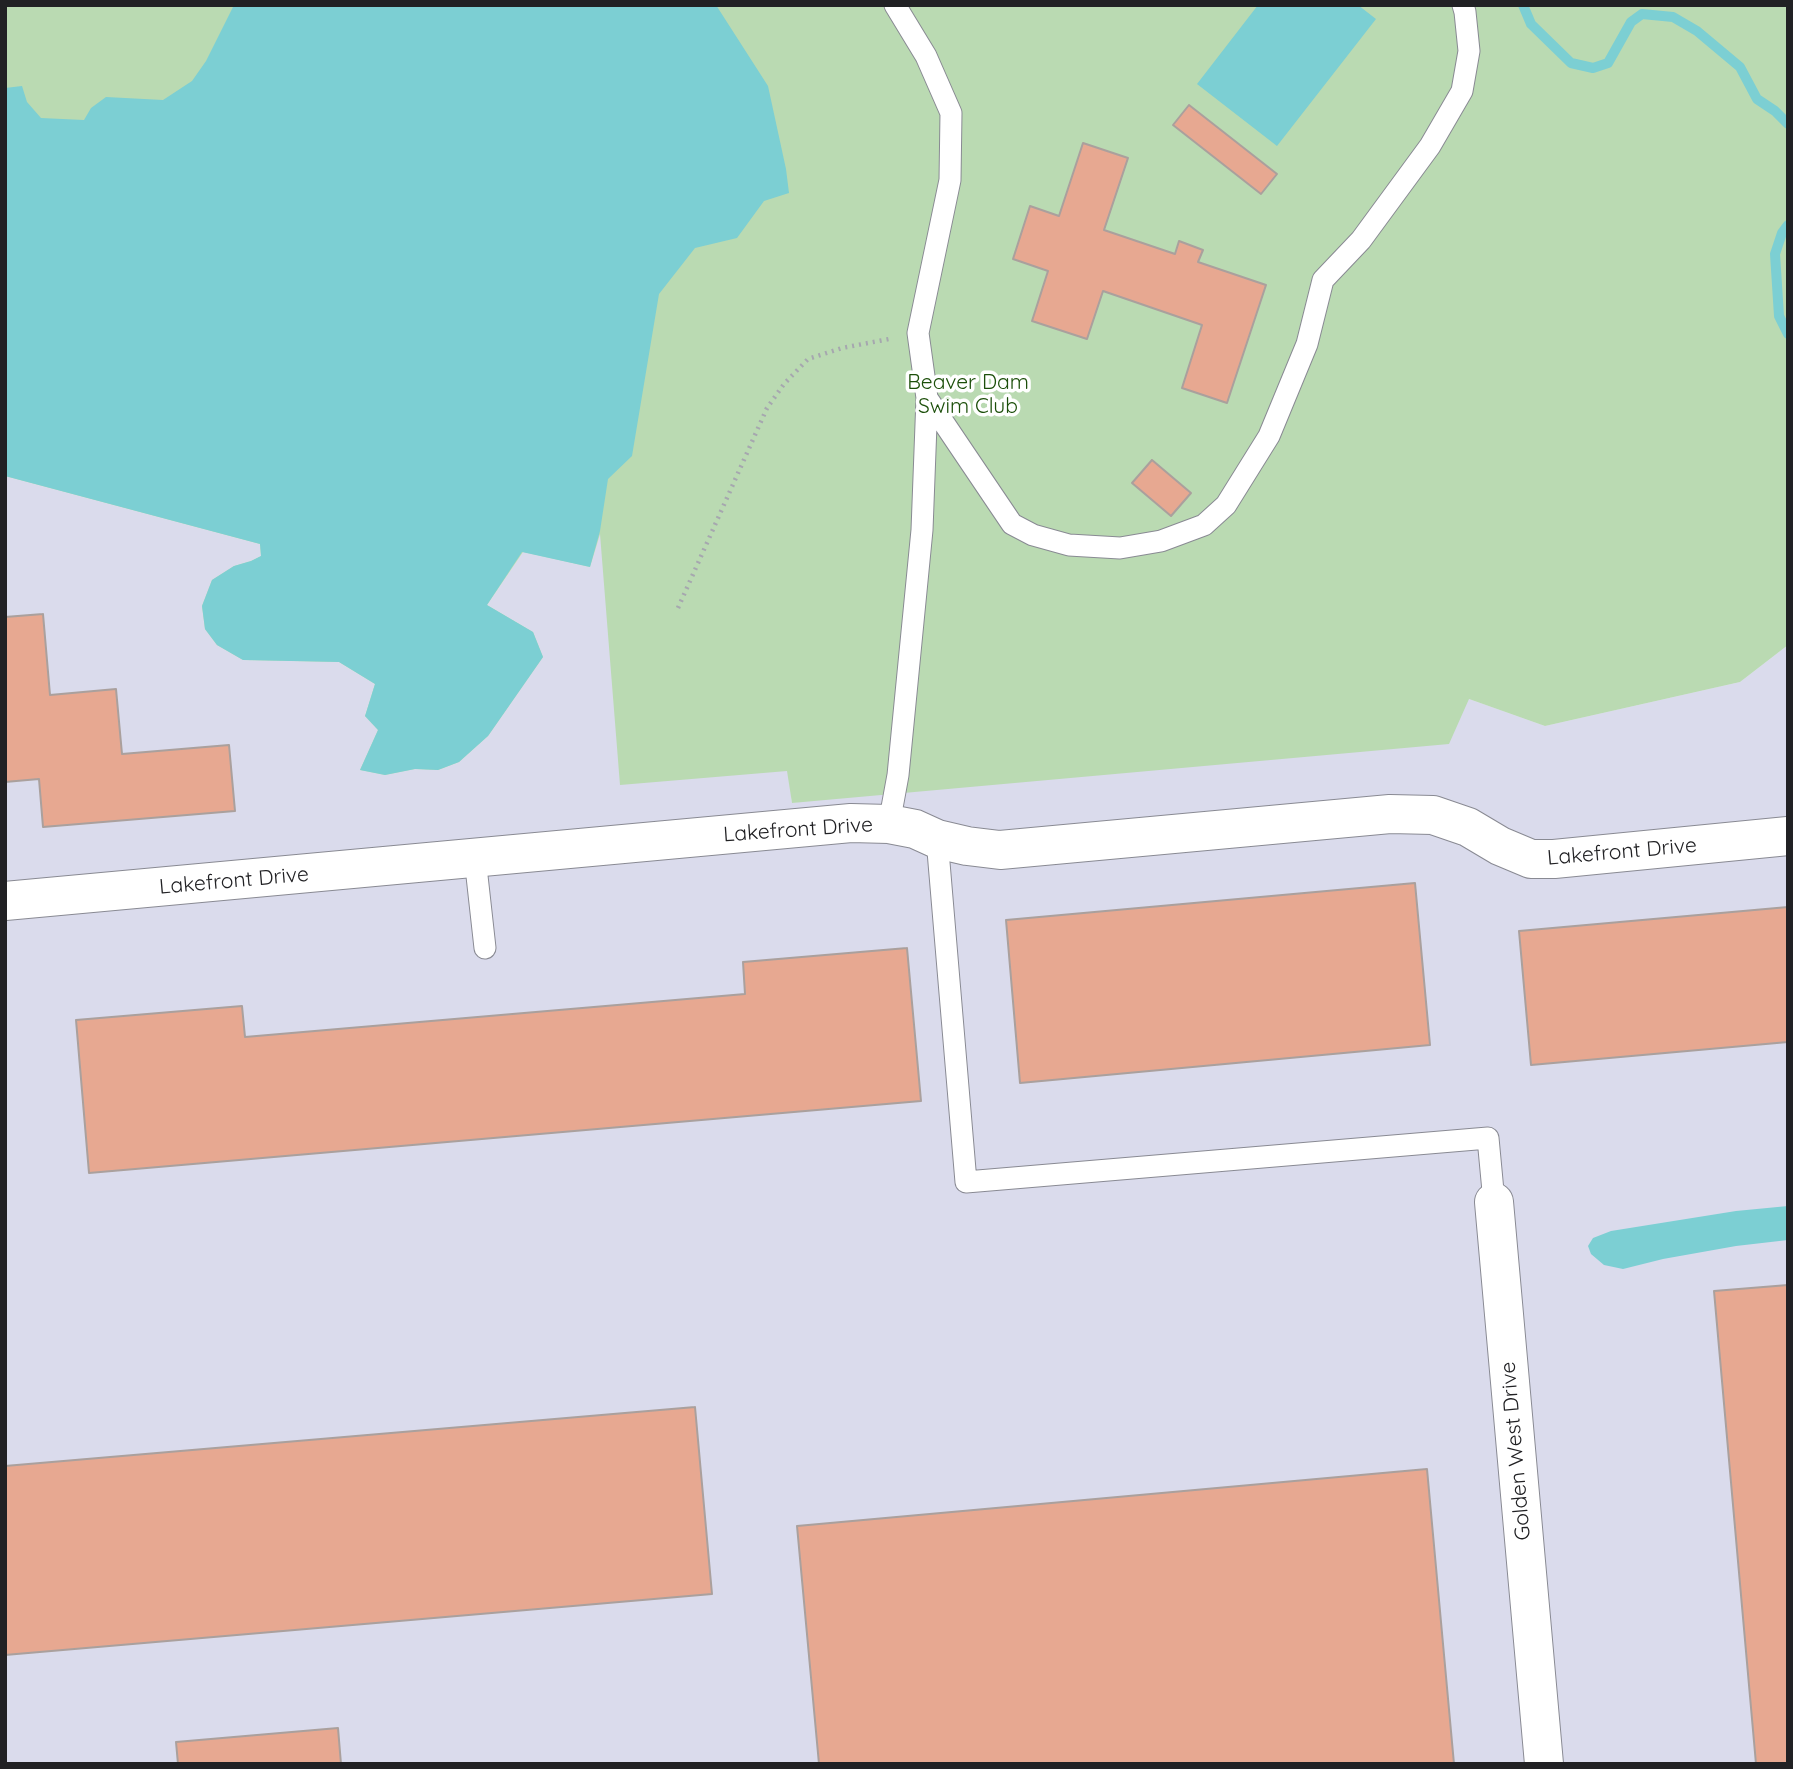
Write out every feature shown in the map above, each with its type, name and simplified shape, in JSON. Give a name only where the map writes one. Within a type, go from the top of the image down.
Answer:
[{"type":"street","name":"Lakefront Drive","points":[[5,901],[851,823],[889,824],[915,829],[937,839],[1000,850],[1390,814],[1433,815],[1468,827],[1500,846],[1531,859],[1788,836]]},
{"type":"street","name":"Golden West Drive","points":[[1494,1202],[1544,1764]]},
{"type":"lane","points":[[889,824],[898,775],[922,530],[927,398],[918,333],[950,180],[951,113],[926,57],[895,5]]},
{"type":"lane","points":[[927,398],[1012,524],[1033,535],[1069,545],[1120,548],[1161,541],[1204,526],[1226,505],[1269,436],[1307,344],[1323,280],[1361,240],[1430,146],[1462,91],[1469,51],[1463,5]]},
{"type":"lane","name":"Golden West Drive","points":[[937,839],[966,1182],[1488,1138],[1494,1202]]},
{"type":"lane","points":[[475,858],[485,948]]},
{"type":"path","points":[[678,608],[767,408],[784,384],[808,359],[842,348],[918,333]]},
{"type":"shaded area","points":[[5,476],[260,544],[261,556],[234,566],[242,660],[339,662],[375,684],[365,715],[378,730],[360,770],[385,775],[415,769],[438,770],[459,762],[488,736],[533,632],[487,605],[523,552],[590,567],[600,531],[788,771],[792,803],[1469,699],[1545,726],[1740,682],[1788,645],[1788,1764],[5,1764]]},
{"type":"green space","name":"Beaver Dam Swim Club","points":[[5,5],[1788,5],[1788,645],[1740,682],[1545,726],[1469,699],[1449,744],[792,803],[787,771],[620,785],[600,534],[590,567],[523,552],[487,605],[533,632],[543,657],[488,736],[459,762],[438,770],[415,769],[385,775],[360,770],[378,730],[365,716],[375,684],[339,662],[243,660],[217,645],[205,629],[202,606],[212,580],[234,566],[261,556],[260,544],[5,476]]},
{"type":"water","points":[[232,5],[716,5],[768,86],[789,193],[764,201],[737,238],[695,248],[659,294],[632,456],[608,479],[600,531],[590,567],[522,552],[487,605],[533,632],[543,657],[488,736],[459,762],[438,770],[415,769],[385,775],[360,770],[378,730],[365,716],[375,684],[339,662],[243,660],[217,645],[205,629],[202,606],[212,580],[234,566],[261,556],[260,544],[5,476],[5,88],[22,86],[27,102],[41,118],[84,120],[91,108],[106,97],[163,100],[192,81],[206,61]]},
{"type":"water","points":[[1258,5],[1358,5],[1376,19],[1277,146],[1197,84]]},
{"type":"water","points":[[1788,1206],[1788,1240],[1736,1246],[1623,1269],[1604,1265],[1591,1254],[1588,1246],[1593,1238],[1611,1231],[1736,1211]]},
{"type":"building","points":[[1189,105],[1277,174],[1261,194],[1173,125]]},
{"type":"building","points":[[1083,143],[1128,158],[1104,230],[1175,254],[1179,241],[1203,250],[1198,262],[1266,285],[1227,403],[1182,388],[1202,325],[1103,291],[1087,339],[1032,321],[1048,271],[1013,259],[1030,206],[1059,216]]},
{"type":"building","points":[[1152,460],[1191,493],[1171,516],[1132,483]]},
{"type":"building","points":[[43,614],[50,695],[116,689],[122,754],[229,745],[235,811],[43,827],[39,779],[5,782],[5,617]]},
{"type":"building","points":[[1415,883],[1430,1045],[1020,1083],[1006,920]]},
{"type":"building","points":[[1788,907],[1788,1042],[1531,1065],[1519,931]]},
{"type":"building","points":[[907,948],[921,1101],[89,1173],[76,1020],[242,1006],[245,1037],[745,994],[743,962]]},
{"type":"building","points":[[1788,1285],[1788,1764],[1756,1764],[1714,1291]]},
{"type":"building","points":[[695,1407],[712,1594],[5,1655],[5,1466]]},
{"type":"building","points":[[1427,1469],[1454,1764],[819,1764],[797,1526]]},
{"type":"building","points":[[338,1728],[341,1764],[178,1764],[176,1742]]},
{"type":"waterway","points":[[1523,5],[1531,24],[1571,63],[1593,68],[1608,63],[1631,22],[1642,14],[1673,17],[1697,31],[1740,67],[1757,99],[1788,124]]},
{"type":"waterway","points":[[1788,225],[1782,233],[1775,254],[1779,316],[1788,334]]}]
